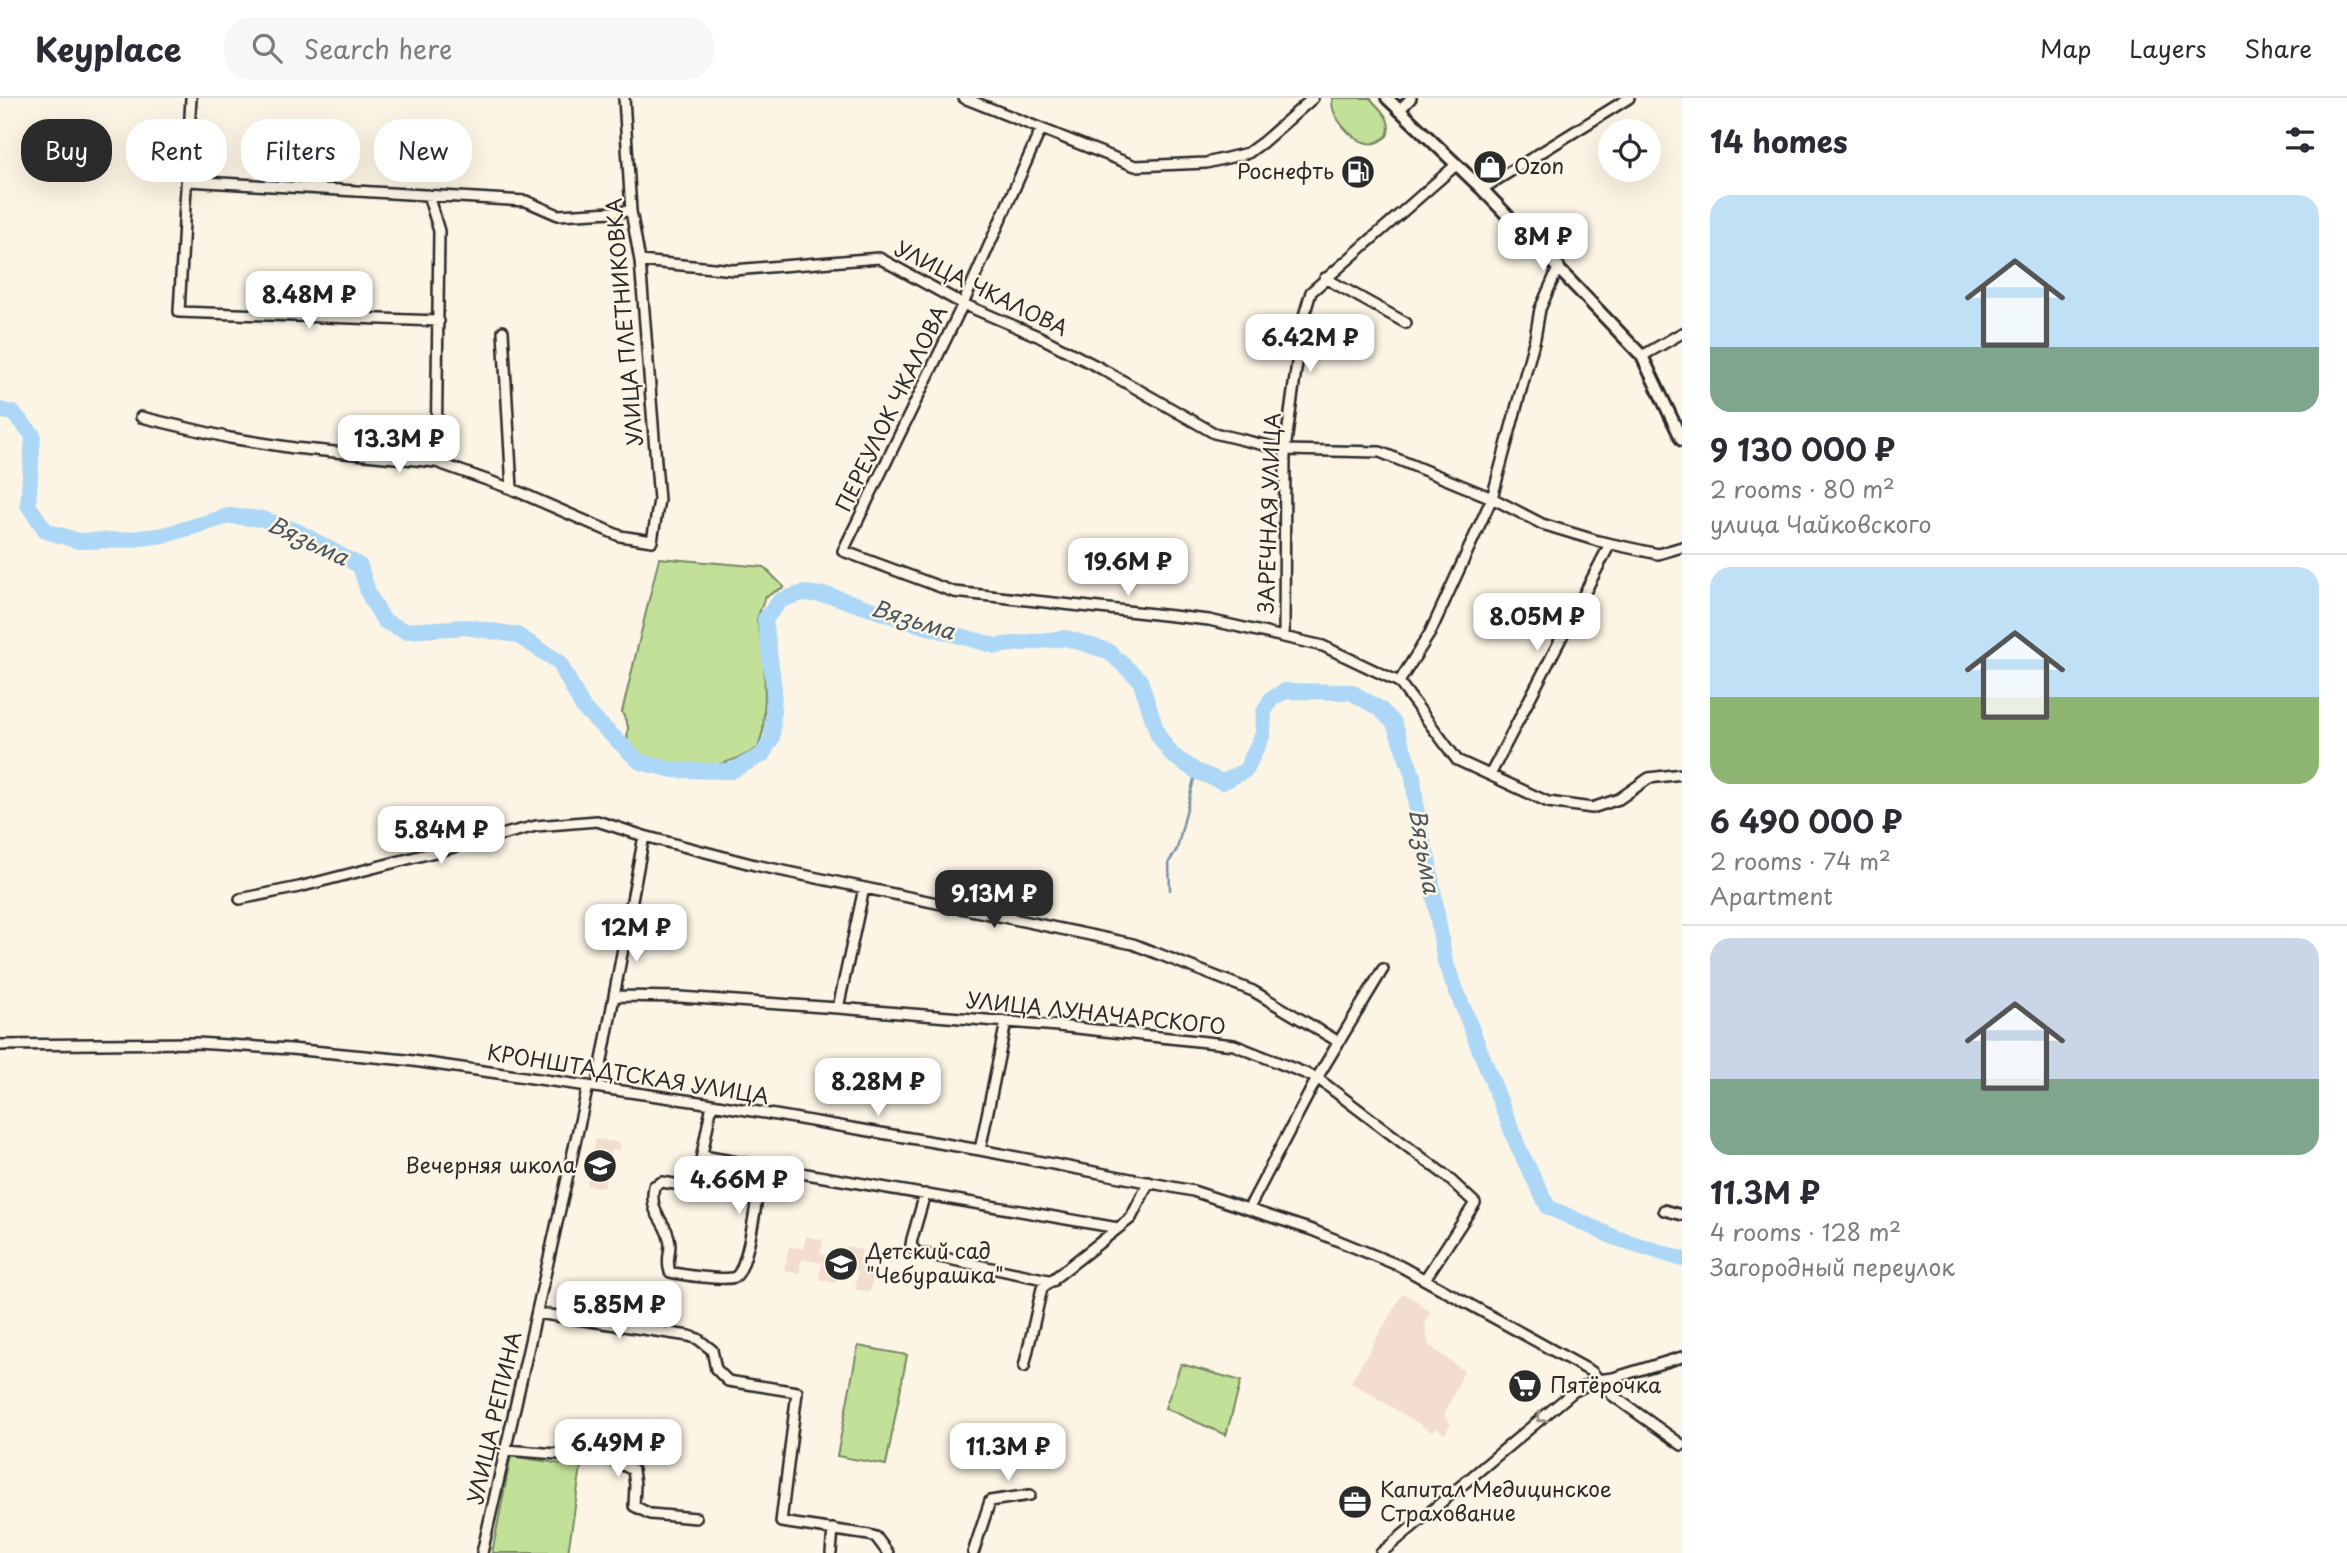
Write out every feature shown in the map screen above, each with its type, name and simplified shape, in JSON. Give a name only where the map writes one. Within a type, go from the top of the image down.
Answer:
[{"type":"main road","points":[[1387,98],[1482,188],[1642,356],[1682,440]]},
{"type":"street","points":[[189,119],[191,98]]},
{"type":"street","name":"УЛИЦА ПЛЕТНИКОВКА","points":[[512,489],[620,536],[652,541],[659,500],[640,261],[631,211],[625,98]]},
{"type":"street","points":[[964,98],[1135,166],[1206,163],[1248,153],[1313,98]]},
{"type":"street","points":[[1399,111],[1411,98]]},
{"type":"street","points":[[1482,188],[1629,98]]},
{"type":"street","name":"ПЕРЕУЛОК ЧКАЛОВА","points":[[1041,129],[963,304],[843,551],[954,592],[1209,620],[1284,637]]},
{"type":"street","name":"ЗАРЕЧНАЯ УЛИЦА","points":[[1284,637],[1285,450],[1303,319],[1311,292],[1456,165]]},
{"type":"street","points":[[188,182],[179,312],[439,321]]},
{"type":"street","points":[[205,182],[526,201],[558,215],[631,211]]},
{"type":"street","points":[[429,195],[439,231],[436,462]]},
{"type":"street","name":"УЛИЦА ЧКАЛОВА","points":[[640,261],[734,270],[879,258],[963,304],[1052,344],[1214,433],[1285,450],[1380,452],[1492,498],[1542,524],[1610,544],[1658,554],[1682,547]]},
{"type":"street","points":[[1399,682],[1430,633],[1492,498],[1535,338],[1540,309],[1559,267]]},
{"type":"street","points":[[1325,278],[1406,323]]},
{"type":"street","points":[[141,417],[230,438],[294,448],[436,462],[512,489],[503,331]]},
{"type":"street","points":[[1642,356],[1682,333]]},
{"type":"street","points":[[1490,775],[1610,544]]},
{"type":"street","points":[[1284,637],[1322,646],[1399,682],[1457,760],[1548,802],[1592,808],[1619,799],[1649,778],[1682,774]]},
{"type":"street","points":[[240,899],[299,887],[536,826],[597,821],[755,865],[1133,944],[1253,991],[1339,1041]]},
{"type":"street","name":"УЛИЦА РЕПИНА","points":[[482,1553],[537,1313],[615,996],[644,836]]},
{"type":"street","points":[[838,1008],[864,888]]},
{"type":"street","points":[[1249,1208],[1317,1078],[1382,969]]},
{"type":"street","name":"УЛИЦА ЛУНАЧАРСКОГО","points":[[615,996],[680,997],[838,1008],[1234,1045],[1317,1078],[1445,1175],[1475,1203],[1425,1279]]},
{"type":"street","points":[[979,1150],[1006,1022]]},
{"type":"street","name":"КРОНШТАДТСКАЯ УЛИЦА","points":[[0,1045],[196,1043],[406,1060],[712,1104],[979,1150],[1193,1191],[1312,1230],[1400,1266],[1592,1372],[1612,1395],[1682,1445]]},
{"type":"street","points":[[712,1104],[698,1182],[693,1187],[662,1182],[654,1186],[652,1203],[657,1218],[668,1235],[668,1268],[673,1273],[729,1278],[738,1274],[743,1266],[751,1233],[761,1166]]},
{"type":"street","points":[[703,1156],[1118,1228]]},
{"type":"street","points":[[1024,1367],[1042,1287],[1131,1218],[1149,1182]]},
{"type":"street","points":[[925,1194],[911,1245],[916,1252],[1053,1281]]},
{"type":"street","points":[[1664,1210],[1682,1214]]},
{"type":"street","points":[[537,1313],[689,1336],[698,1339],[712,1350],[716,1369],[728,1381],[797,1392],[781,1522],[833,1528],[876,1537],[888,1553]]},
{"type":"street","points":[[1381,1553],[1573,1392],[1597,1380],[1613,1378],[1682,1357]]},
{"type":"street","points":[[506,1450],[608,1458],[633,1470],[634,1506],[650,1514],[696,1518]]},
{"type":"street","points":[[973,1553],[990,1501],[1030,1495]]},
{"type":"street","points":[[831,1553],[833,1528]]},
{"type":"shaded area","name":"Вечерняя школа","points":[[596,1139],[620,1143],[618,1151],[612,1150],[604,1188],[587,1185]]},
{"type":"shaded area","name":"Детский сад \"Чебурашка\"","points":[[806,1236],[823,1240],[820,1254],[842,1259],[846,1246],[862,1250],[859,1264],[875,1268],[870,1292],[855,1289],[858,1272],[839,1268],[835,1283],[819,1279],[822,1263],[802,1259],[799,1274],[784,1270],[789,1246],[803,1249]]},
{"type":"shaded area","points":[[1403,1293],[1431,1312],[1425,1325],[1429,1345],[1464,1371],[1444,1416],[1451,1423],[1445,1434],[1435,1428],[1432,1432],[1351,1382]]},
{"type":"green space","points":[[1333,98],[1370,98],[1387,120],[1387,136],[1378,142],[1370,143],[1354,137],[1337,118],[1332,104]]},
{"type":"green space","points":[[659,558],[764,567],[784,587],[765,597],[757,619],[764,657],[763,731],[758,748],[743,756],[709,766],[674,766],[641,755],[627,744],[628,726],[622,712]]},
{"type":"green space","points":[[858,1346],[907,1355],[886,1465],[837,1456]]},
{"type":"green space","points":[[1181,1364],[1241,1381],[1226,1435],[1165,1408]]},
{"type":"green space","points":[[511,1456],[581,1467],[568,1553],[492,1553]]},
{"type":"waterway","name":"Вязьма","points":[[0,410],[13,413],[33,435],[28,505],[46,531],[79,541],[123,540],[165,535],[229,516],[263,519],[297,531],[360,566],[369,595],[384,621],[405,631],[466,627],[517,635],[559,662],[583,708],[640,762],[673,770],[731,771],[762,755],[772,738],[774,689],[765,619],[781,600],[803,593],[832,596],[996,646],[1066,638],[1108,651],[1140,680],[1158,735],[1172,755],[1196,771],[1223,782],[1246,770],[1263,734],[1264,712],[1271,699],[1285,691],[1351,692],[1380,709],[1394,723],[1413,776],[1418,824],[1428,859],[1445,962],[1519,1149],[1548,1207],[1616,1238],[1682,1259]]},
{"type":"waterway","points":[[1170,890],[1169,862],[1177,849],[1196,771]]},
{"type":"place","name":"Ozon","points":[[1490,167]]},
{"type":"place","name":"Роснефть","points":[[1358,172]]},
{"type":"place","name":"Вечерняя школа","points":[[600,1166]]},
{"type":"place","name":"Детский сад \"Чебурашка\"","points":[[841,1264]]},
{"type":"place","name":"Пятёрочка","points":[[1525,1386]]},
{"type":"place","name":"Капитал Медицинское Страхование","points":[[1355,1502]]}]
